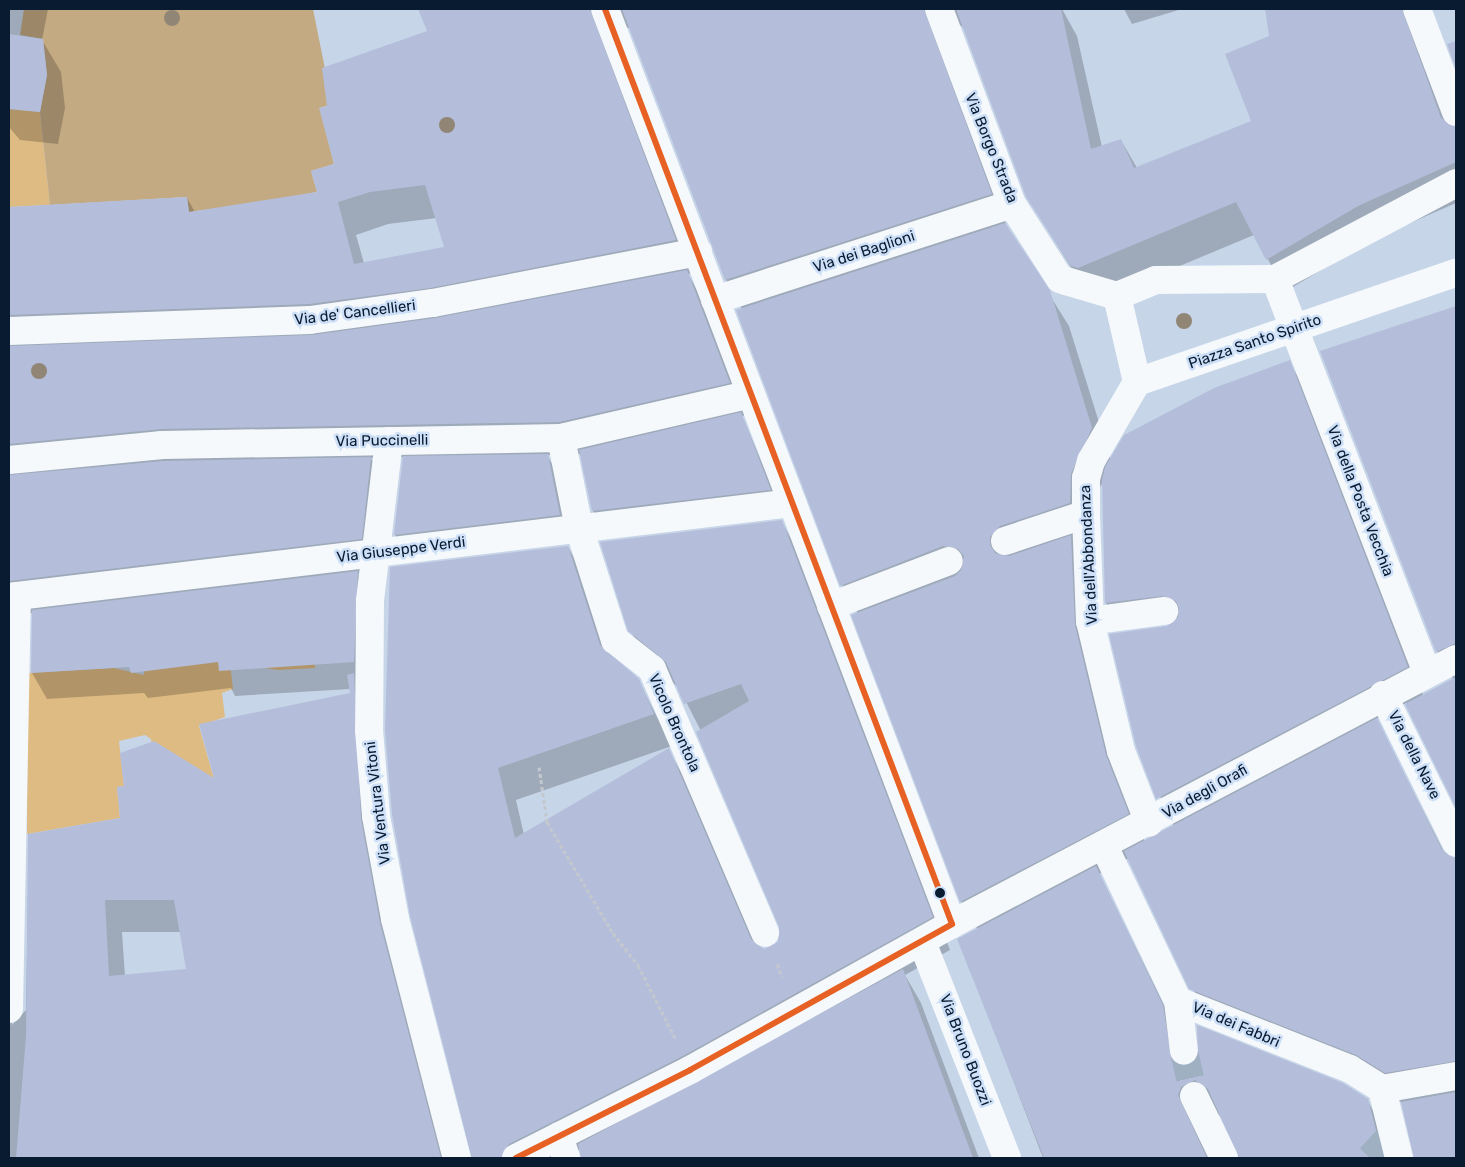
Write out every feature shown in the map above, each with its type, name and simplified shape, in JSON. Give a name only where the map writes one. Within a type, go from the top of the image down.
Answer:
[{"type":"street","points":[[605,9],[952,924]]},
{"type":"street","name":"Via Borgo Strada","points":[[939,9],[1012,204],[1060,279],[1117,296]]},
{"type":"street","points":[[1418,9],[1456,112]]},
{"type":"street","points":[[1137,382],[1117,296],[1156,280],[1275,279],[1456,183]]},
{"type":"street","name":"Via dei Baglioni","points":[[715,300],[1012,204]]},
{"type":"street","name":"Via de' Cancellieri","points":[[9,331],[310,320],[433,303],[698,252]]},
{"type":"street","name":"Piazza Santo Spirito","points":[[1137,382],[1456,273]]},
{"type":"street","name":"Via della Posta Vecchia","points":[[1275,279],[1427,672]]},
{"type":"street","name":"Via dell'Abbondanza","points":[[1137,382],[1091,461],[1086,478],[1086,514],[1090,621],[1121,751],[1149,822]]},
{"type":"street","name":"Via Puccinelli","points":[[9,460],[162,445],[561,438],[751,394]]},
{"type":"street","name":"Vicolo Brontola","points":[[561,438],[579,528],[615,640],[652,669],[764,933]]},
{"type":"street","name":"Via Ventura Vitoni","points":[[389,441],[370,601],[369,730],[376,816],[394,919],[457,1158]]},
{"type":"street","name":"Via Giuseppe Verdi","points":[[13,596],[792,503]]},
{"type":"street","points":[[1005,541],[1086,514]]},
{"type":"street","points":[[832,606],[949,561]]},
{"type":"street","points":[[9,1008],[13,596]]},
{"type":"street","points":[[1090,621],[1164,611]]},
{"type":"street","name":"Via degli Orafi","points":[[516,1158],[563,1147],[690,1070],[952,924],[1104,846],[1383,695],[1456,659]]},
{"type":"street","name":"Via della Nave","points":[[1383,695],[1456,843]]},
{"type":"street","name":"Via dei Fabbri","points":[[1104,846],[1178,1001],[1350,1069],[1382,1089]]},
{"type":"street","name":"Via Bruno Buozzi","points":[[922,942],[1007,1158]]},
{"type":"street","points":[[1178,1001],[1184,1051]]},
{"type":"street","points":[[1399,1158],[1382,1089],[1456,1076]]},
{"type":"street","points":[[1194,1096],[1224,1158]]},
{"type":"path","points":[[539,767],[546,822],[613,933],[638,965],[690,1070]]},
{"type":"path","points":[[764,933],[797,1012]]},
{"type":"shaded area","points":[[24,9],[313,9],[332,104],[320,108],[334,164],[311,171],[317,192],[257,203],[189,212],[187,197],[50,205],[40,112],[47,75],[43,39],[20,35]]},
{"type":"shaded area","points":[[9,109],[40,112],[50,205],[9,207]]},
{"type":"shaded area","points":[[314,642],[315,668],[278,670],[230,663],[233,689],[222,693],[225,717],[199,726],[227,825],[157,782],[151,739],[145,735],[119,741],[124,786],[117,787],[120,818],[27,834],[28,673],[114,668],[144,675],[144,671]]},
{"type":"building","points":[[418,9],[590,9],[676,240],[430,288],[309,304],[9,315],[9,207],[187,197],[189,212],[317,192],[311,171],[334,164],[319,108],[327,106],[322,68],[427,31]],"holes":[[[425,185],[444,247],[354,264],[338,202],[370,192]]]},
{"type":"building","points":[[622,9],[924,9],[992,194],[725,280]]},
{"type":"building","points":[[956,9],[1061,9],[1091,149],[1121,139],[1134,168],[1251,121],[1225,54],[1269,36],[1265,9],[1402,9],[1441,118],[1456,127],[1456,162],[1358,206],[1266,260],[1236,202],[1078,268],[1071,266],[1026,197]]},
{"type":"building","points":[[9,34],[43,39],[47,75],[40,112],[9,109]]},
{"type":"building","points":[[1456,41],[1456,69],[1447,44]]},
{"type":"building","points":[[1005,223],[1050,290],[1092,428],[1071,474],[1070,503],[1000,526],[990,537],[990,545],[995,553],[1009,556],[1071,535],[1075,625],[1106,755],[1129,814],[960,902],[851,615],[955,576],[961,570],[964,556],[958,549],[943,546],[840,586],[736,310]]},
{"type":"building","points":[[687,270],[730,383],[559,422],[162,429],[9,444],[9,346],[312,335],[435,318]]},
{"type":"building","points":[[1456,306],[1456,643],[1436,652],[1320,351]]},
{"type":"building","points":[[1290,360],[1408,667],[1156,799],[1136,746],[1109,634],[1167,626],[1178,617],[1179,608],[1176,601],[1162,596],[1105,603],[1102,480],[1105,467],[1124,435],[1214,388]]},
{"type":"building","points":[[741,412],[771,490],[592,511],[579,450]]},
{"type":"building","points":[[548,454],[560,515],[394,535],[403,456]]},
{"type":"building","points":[[371,457],[362,539],[9,581],[9,475],[163,461]]},
{"type":"building","points":[[782,520],[933,917],[683,1056],[509,1144],[501,1158],[472,1158],[410,916],[392,814],[385,729],[390,567],[568,546],[600,645],[639,679],[654,714],[498,768],[515,838],[669,748],[751,939],[764,949],[778,942],[779,927],[696,732],[749,701],[741,684],[684,704],[666,662],[628,631],[600,542]]},
{"type":"building","points":[[358,571],[354,662],[219,671],[218,662],[131,673],[129,667],[31,673],[32,610]]},
{"type":"building","points":[[354,673],[361,819],[380,923],[441,1158],[16,1158],[26,1036],[28,834],[120,818],[117,787],[124,786],[120,753],[154,741],[214,778],[199,724],[350,693],[347,675]],"holes":[[[105,900],[174,900],[186,969],[109,976]]]},
{"type":"building","points":[[1456,677],[1456,808],[1405,704]]},
{"type":"building","points":[[1377,718],[1442,850],[1456,858],[1456,1061],[1385,1073],[1356,1055],[1189,989],[1124,851]]},
{"type":"building","points":[[1096,866],[1163,1005],[1172,1061],[1185,1067],[1198,1058],[1197,1025],[1343,1083],[1368,1099],[1383,1158],[1239,1158],[1208,1089],[1195,1080],[1181,1087],[1178,1095],[1207,1158],[1044,1158],[957,939]]},
{"type":"building","points":[[903,969],[973,1158],[581,1158],[578,1144]]},
{"type":"building","points":[[1456,1092],[1456,1158],[1414,1158],[1401,1102]]},
{"type":"tunnel","points":[[1184,1051],[1194,1096]]},
{"type":"tunnel","points":[[1370,1158],[1394,1132]]},
{"type":"transit line","points":[[516,1158],[690,1070],[952,924],[605,9]]}]
